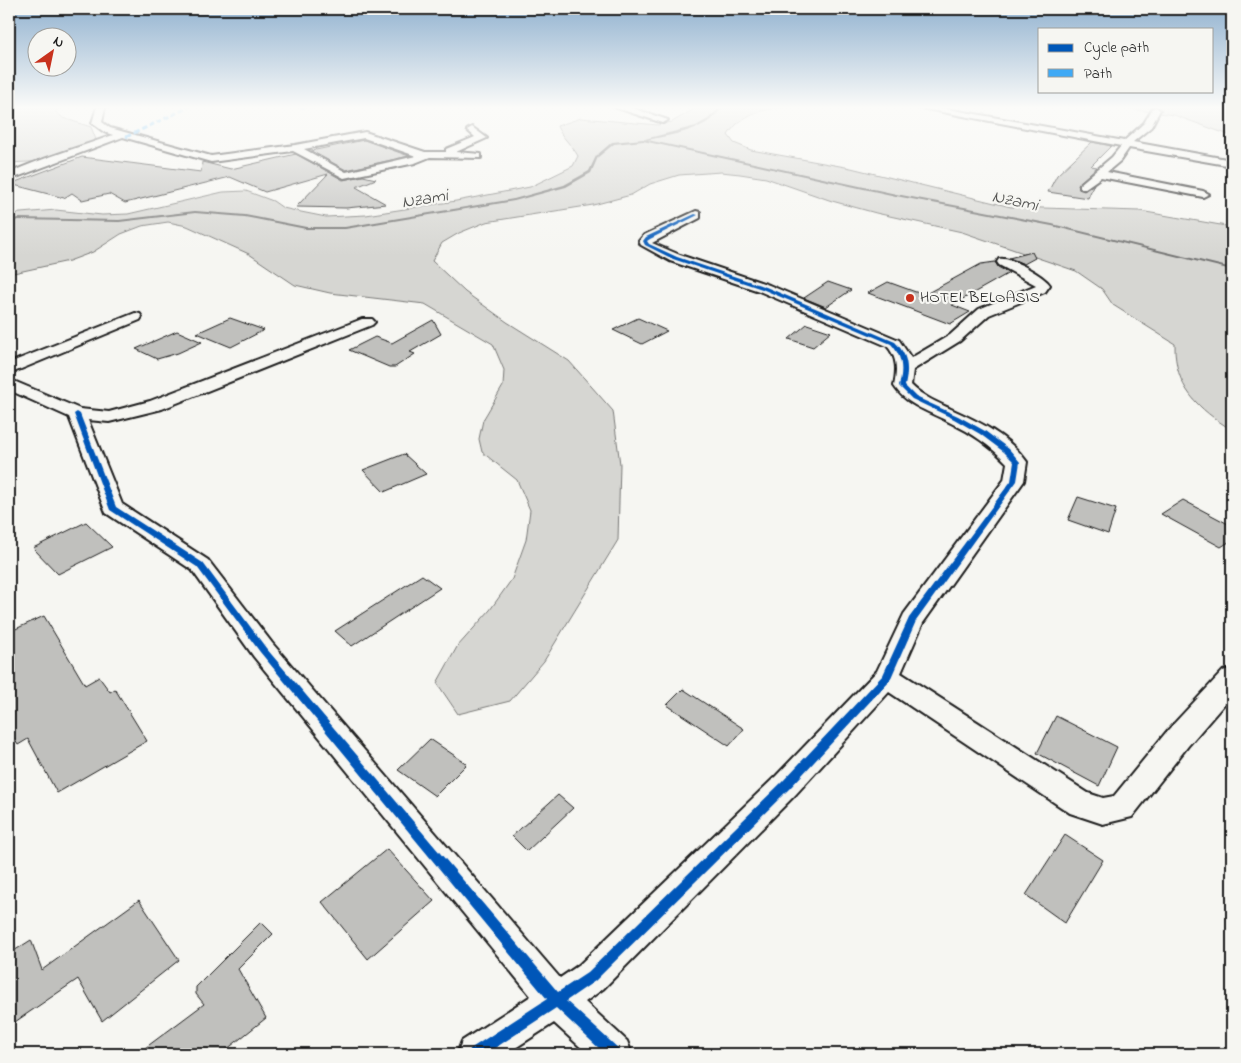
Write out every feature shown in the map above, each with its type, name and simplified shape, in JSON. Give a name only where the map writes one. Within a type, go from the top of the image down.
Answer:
[{"type":"street","points":[[9,177],[32,166],[65,157]]},
{"type":"street","points":[[205,157],[218,160],[239,157]]},
{"type":"street","points":[[310,157],[344,175],[415,160],[421,157]]},
{"type":"street","points":[[1084,186],[1100,174],[1116,157]]},
{"type":"street","points":[[1201,157],[1232,162]]},
{"type":"street","points":[[1100,174],[1203,194]]},
{"type":"street","points":[[475,1054],[525,1018],[557,1001],[591,977],[786,785],[887,677],[912,620],[1014,481],[1017,462],[1003,446],[988,435],[914,398],[904,390],[902,386],[907,366],[900,348],[894,343],[782,296],[675,258],[647,245],[645,241],[648,238],[696,216]]},
{"type":"street","points":[[907,366],[955,338],[984,312],[1043,286],[1041,282],[1004,262]]},
{"type":"street","points":[[9,369],[135,317]]},
{"type":"street","points":[[9,384],[77,414],[109,418],[126,414],[366,322]]},
{"type":"street","points":[[77,414],[113,508],[200,565],[263,650],[557,1001],[614,1054]]},
{"type":"street","points":[[887,677],[1080,804],[1103,811],[1122,808],[1178,738],[1232,678]]},
{"type":"shaded area","points":[[9,157],[58,157],[46,161],[9,163]]},
{"type":"shaded area","points":[[578,157],[788,157],[851,168],[1011,207],[1140,211],[1232,227],[1232,430],[1209,414],[1190,395],[1179,373],[1175,344],[1113,305],[1102,289],[1076,271],[962,232],[832,201],[766,178],[721,172],[679,175],[650,184],[631,195],[593,205],[486,222],[459,233],[442,243],[432,261],[465,292],[507,322],[569,361],[613,411],[620,464],[618,540],[544,661],[510,701],[458,714],[437,683],[457,647],[490,610],[512,579],[526,540],[530,510],[517,480],[482,452],[479,439],[483,420],[503,386],[504,370],[493,344],[425,304],[330,293],[295,285],[249,254],[187,226],[168,222],[142,226],[121,234],[93,252],[69,261],[9,274],[9,214],[56,210],[102,215],[128,214],[223,192],[246,191],[273,201],[283,208],[326,217],[366,215],[530,187],[573,166]]},
{"type":"building","points":[[82,157],[201,172],[202,162],[231,169],[285,157],[301,157],[343,180],[363,176],[376,179],[356,187],[386,204],[346,208],[296,207],[328,174],[265,192],[230,177],[125,203],[109,194],[82,200],[72,193],[64,198],[10,184]]},
{"type":"building","points":[[321,157],[406,157],[346,170]]},
{"type":"building","points":[[1077,157],[1100,157],[1091,166],[1097,167],[1078,184],[1079,189],[1084,191],[1094,184],[1088,198],[1048,192],[1057,175]]},
{"type":"building","points":[[1032,252],[1035,258],[1024,264],[1009,258]]},
{"type":"building","points":[[995,262],[998,267],[1009,273],[952,305],[970,312],[950,324],[868,293],[888,282],[924,295],[981,264]]},
{"type":"building","points":[[828,282],[851,290],[826,307],[804,298]]},
{"type":"building","points":[[230,318],[264,330],[231,347],[197,333]]},
{"type":"building","points":[[638,318],[667,331],[642,344],[613,330]]},
{"type":"building","points":[[433,320],[441,334],[410,352],[415,354],[395,367],[389,367],[349,350],[375,337],[392,343]]},
{"type":"building","points":[[807,324],[831,332],[813,347],[789,339]]},
{"type":"building","points":[[177,331],[202,342],[178,353],[157,359],[136,349]]},
{"type":"building","points":[[404,454],[426,474],[384,492],[363,470]]},
{"type":"building","points":[[1078,497],[1116,509],[1108,534],[1068,520]]},
{"type":"building","points":[[1183,500],[1232,526],[1232,540],[1221,547],[1161,514]]},
{"type":"building","points":[[86,522],[112,547],[58,574],[33,548]]},
{"type":"building","points":[[422,575],[440,588],[352,646],[335,631]]},
{"type":"building","points":[[44,616],[85,685],[99,677],[110,692],[115,689],[147,741],[57,793],[28,739],[18,745],[9,731],[9,632]]},
{"type":"building","points":[[683,689],[744,729],[729,746],[667,705]]},
{"type":"building","points":[[1056,716],[1117,747],[1099,786],[1037,753]]},
{"type":"building","points":[[430,739],[467,764],[435,796],[398,770]]},
{"type":"building","points":[[558,795],[573,808],[527,851],[512,836]]},
{"type":"building","points":[[1065,835],[1103,860],[1065,923],[1026,895]]},
{"type":"building","points":[[387,849],[434,901],[368,959],[322,902]]},
{"type":"building","points":[[139,900],[179,960],[102,1021],[78,979],[9,1026],[9,954],[31,940],[42,970]]},
{"type":"building","points":[[261,922],[273,934],[238,969],[266,1018],[221,1054],[137,1054],[204,1004],[196,994],[196,987]]},
{"type":"waterway","name":"Nzami","points":[[9,221],[19,219],[119,221],[195,212],[245,216],[306,228],[345,228],[514,200],[565,186],[590,172],[597,157]]},
{"type":"waterway","name":"Nzami","points":[[719,157],[896,195],[1052,225],[1232,269]]},
{"type":"cycle path","points":[[475,1054],[591,977],[786,785],[887,677],[912,620],[1014,481],[1017,462],[995,441],[956,418],[914,398],[902,386],[904,374],[903,358],[893,343],[764,288],[675,258],[647,245],[645,241],[648,238],[696,215]]},
{"type":"cycle path","points":[[77,414],[113,508],[200,565],[263,650],[557,1001],[614,1054]]},
{"type":"place","name":"HOTEL BELOASIS","points":[[910,298]]}]
